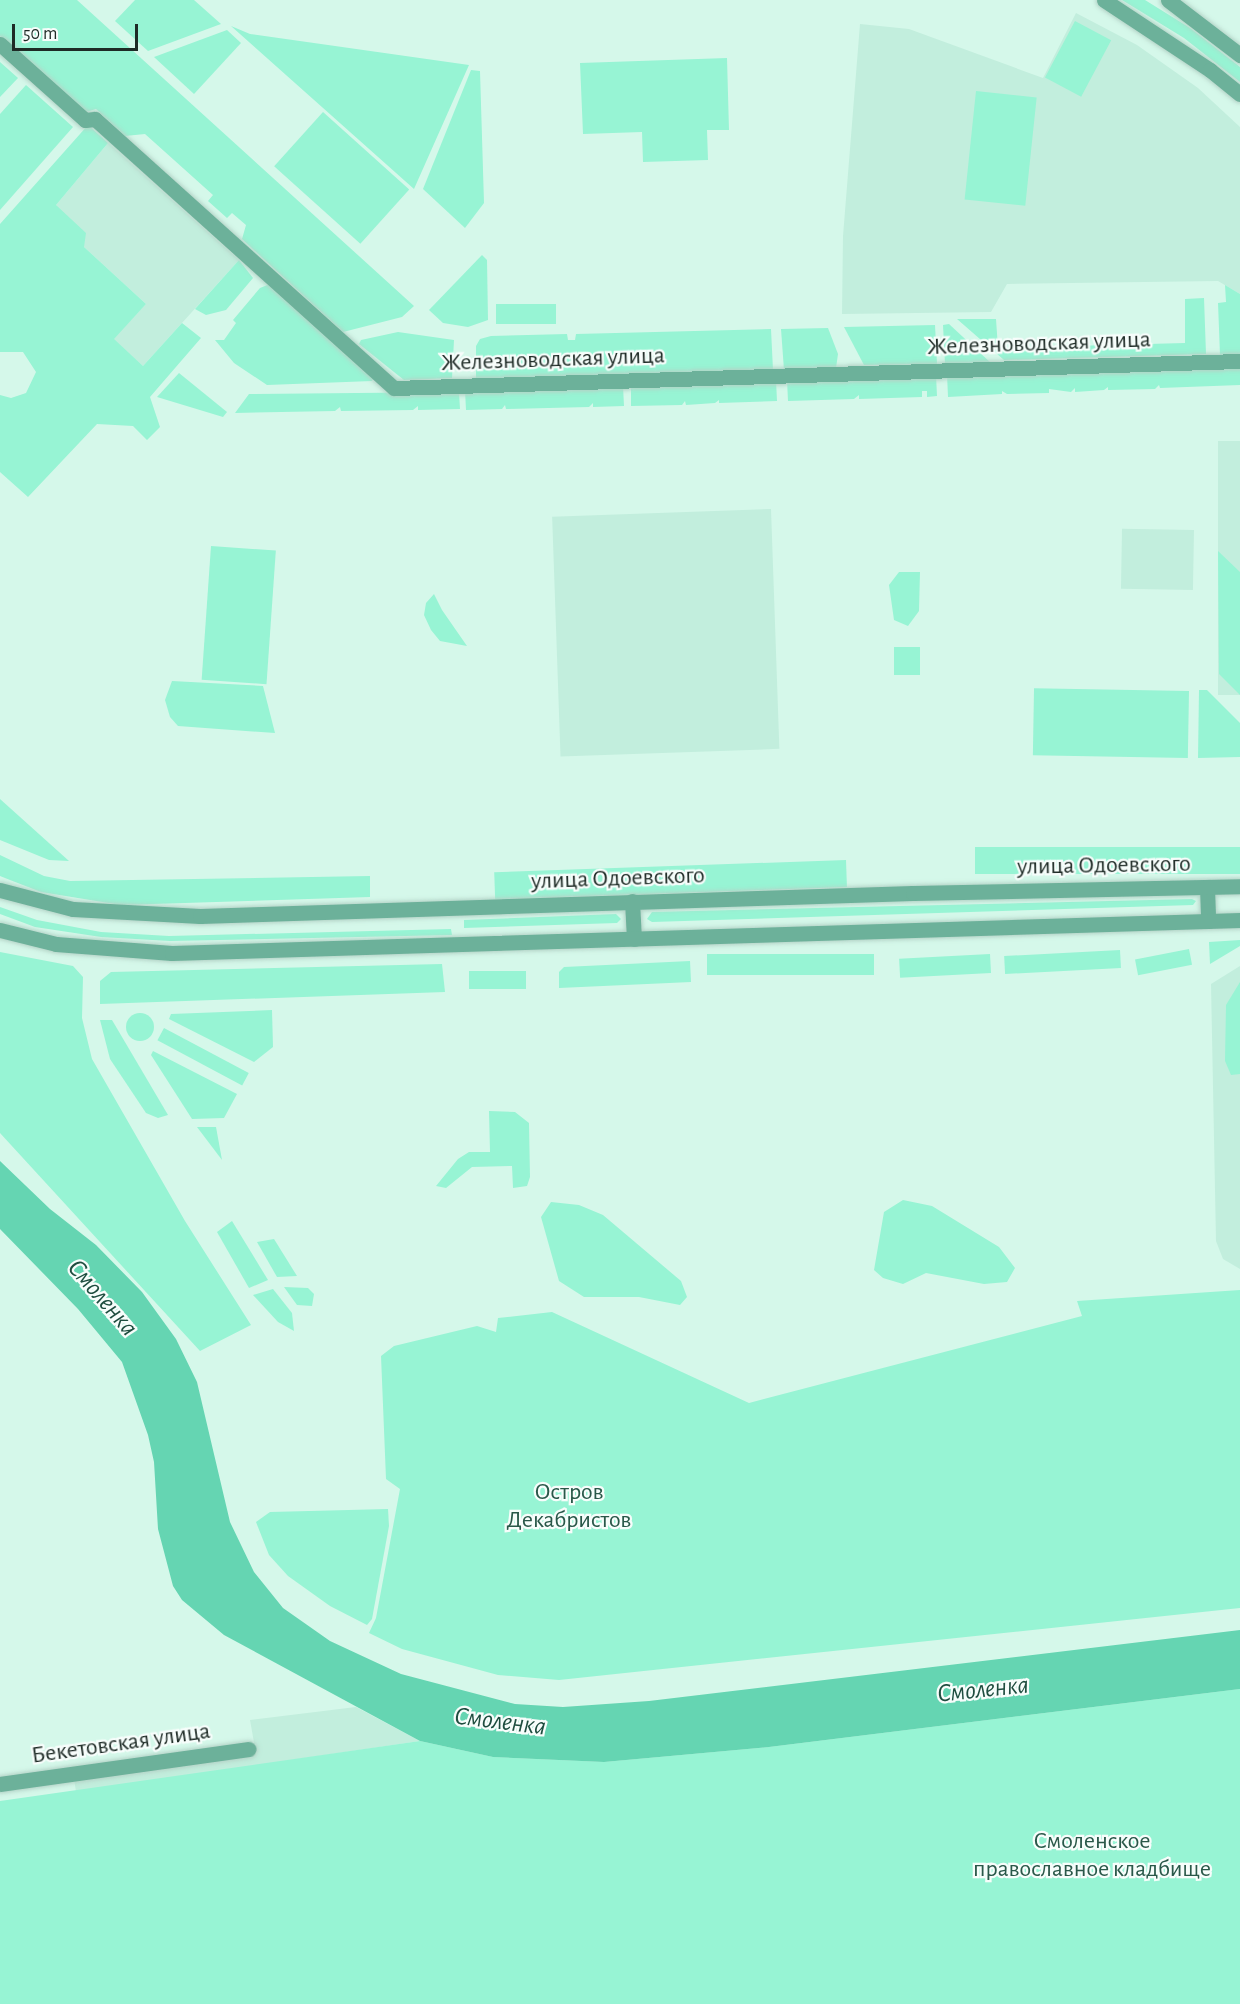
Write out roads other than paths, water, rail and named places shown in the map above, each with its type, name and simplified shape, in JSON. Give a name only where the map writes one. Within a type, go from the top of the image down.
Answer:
[{"type":"street","points":[[1104,0],[1210,70],[1240,94]]},
{"type":"street","points":[[1168,0],[1240,55]]},
{"type":"street","name":"Железноводская улица","points":[[0,44],[85,120],[95,119],[394,388],[1240,361]]},
{"type":"street","name":"улица Одоевского","points":[[0,890],[73,909],[200,916],[632,901],[1240,886]]},
{"type":"street","points":[[1207,887],[1208,921]]},
{"type":"street","points":[[632,901],[634,939]]},
{"type":"street","points":[[0,930],[56,944],[172,953],[1240,920]]},
{"type":"street","name":"Бекетовская улица","points":[[0,1784],[249,1749]]},
{"type":"water","name":"Смоленка","points":[[0,1161],[50,1209],[96,1245],[142,1292],[176,1339],[197,1382],[230,1522],[254,1572],[283,1608],[330,1641],[401,1674],[515,1704],[563,1707],[649,1701],[1240,1630],[1240,1689],[769,1747],[604,1762],[493,1757],[420,1741],[224,1635],[182,1600],[173,1586],[158,1529],[154,1462],[148,1435],[122,1362],[78,1309],[0,1229]]},
{"type":"park label","name":"Остров Декабристов","points":[[569,1507]]},
{"type":"park label","name":"Смоленское православное кладбище","points":[[1092,1856]]}]
